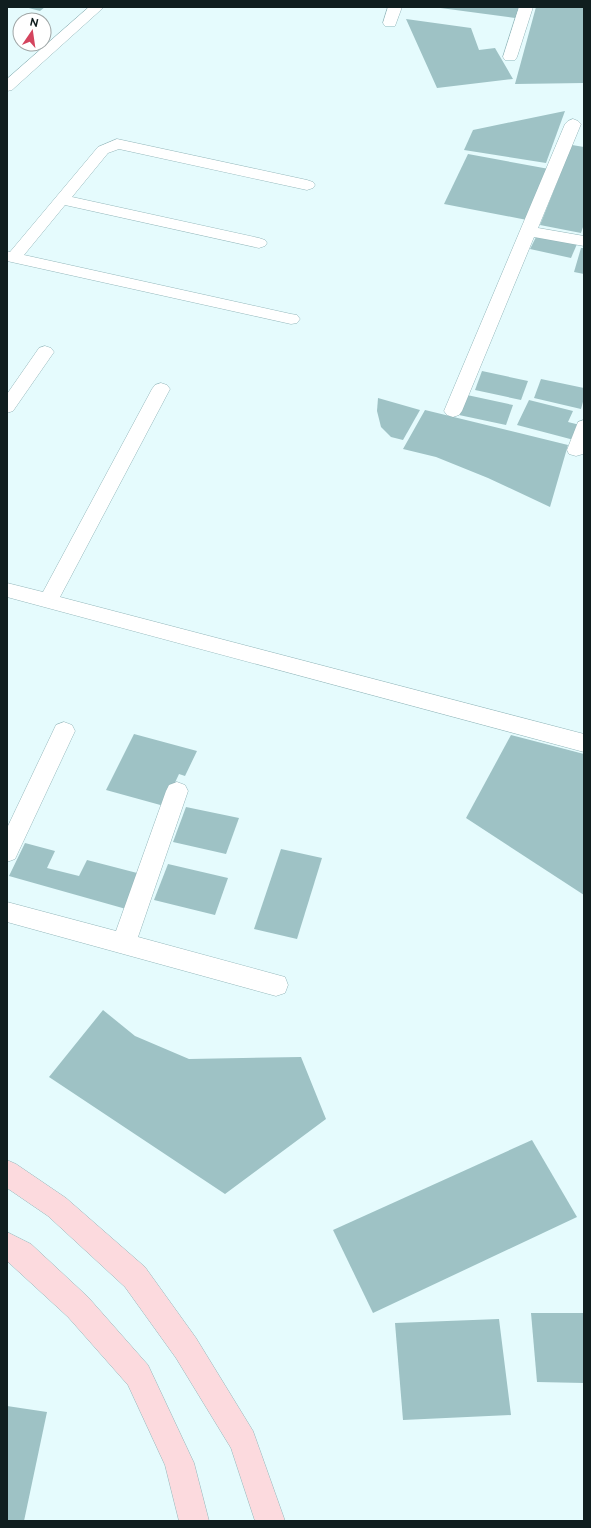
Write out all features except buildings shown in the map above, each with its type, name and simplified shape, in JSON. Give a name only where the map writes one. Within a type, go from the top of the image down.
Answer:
[{"type":"main road","points":[[7,1173],[57,1207],[135,1277],[186,1348],[243,1440],[270,1521]]},
{"type":"main road","points":[[7,1245],[21,1254],[78,1307],[138,1375],[179,1463],[194,1521]]},
{"type":"street","points":[[7,87],[97,7]]},
{"type":"street","points":[[390,23],[395,7]]},
{"type":"street","points":[[510,57],[526,7]]},
{"type":"street","points":[[453,411],[530,230],[573,124]]},
{"type":"street","points":[[291,319],[11,257],[63,200],[103,150],[117,144],[307,185]]},
{"type":"street","points":[[63,200],[259,243]]},
{"type":"street","points":[[530,230],[584,241]]},
{"type":"street","points":[[7,407],[45,352]]},
{"type":"street","points":[[48,601],[161,389]]},
{"type":"street","points":[[576,450],[584,426]]},
{"type":"street","points":[[7,590],[584,743]]},
{"type":"street","points":[[7,852],[64,731]]},
{"type":"street","points":[[124,943],[177,791]]},
{"type":"street","points":[[7,912],[276,985]]}]
